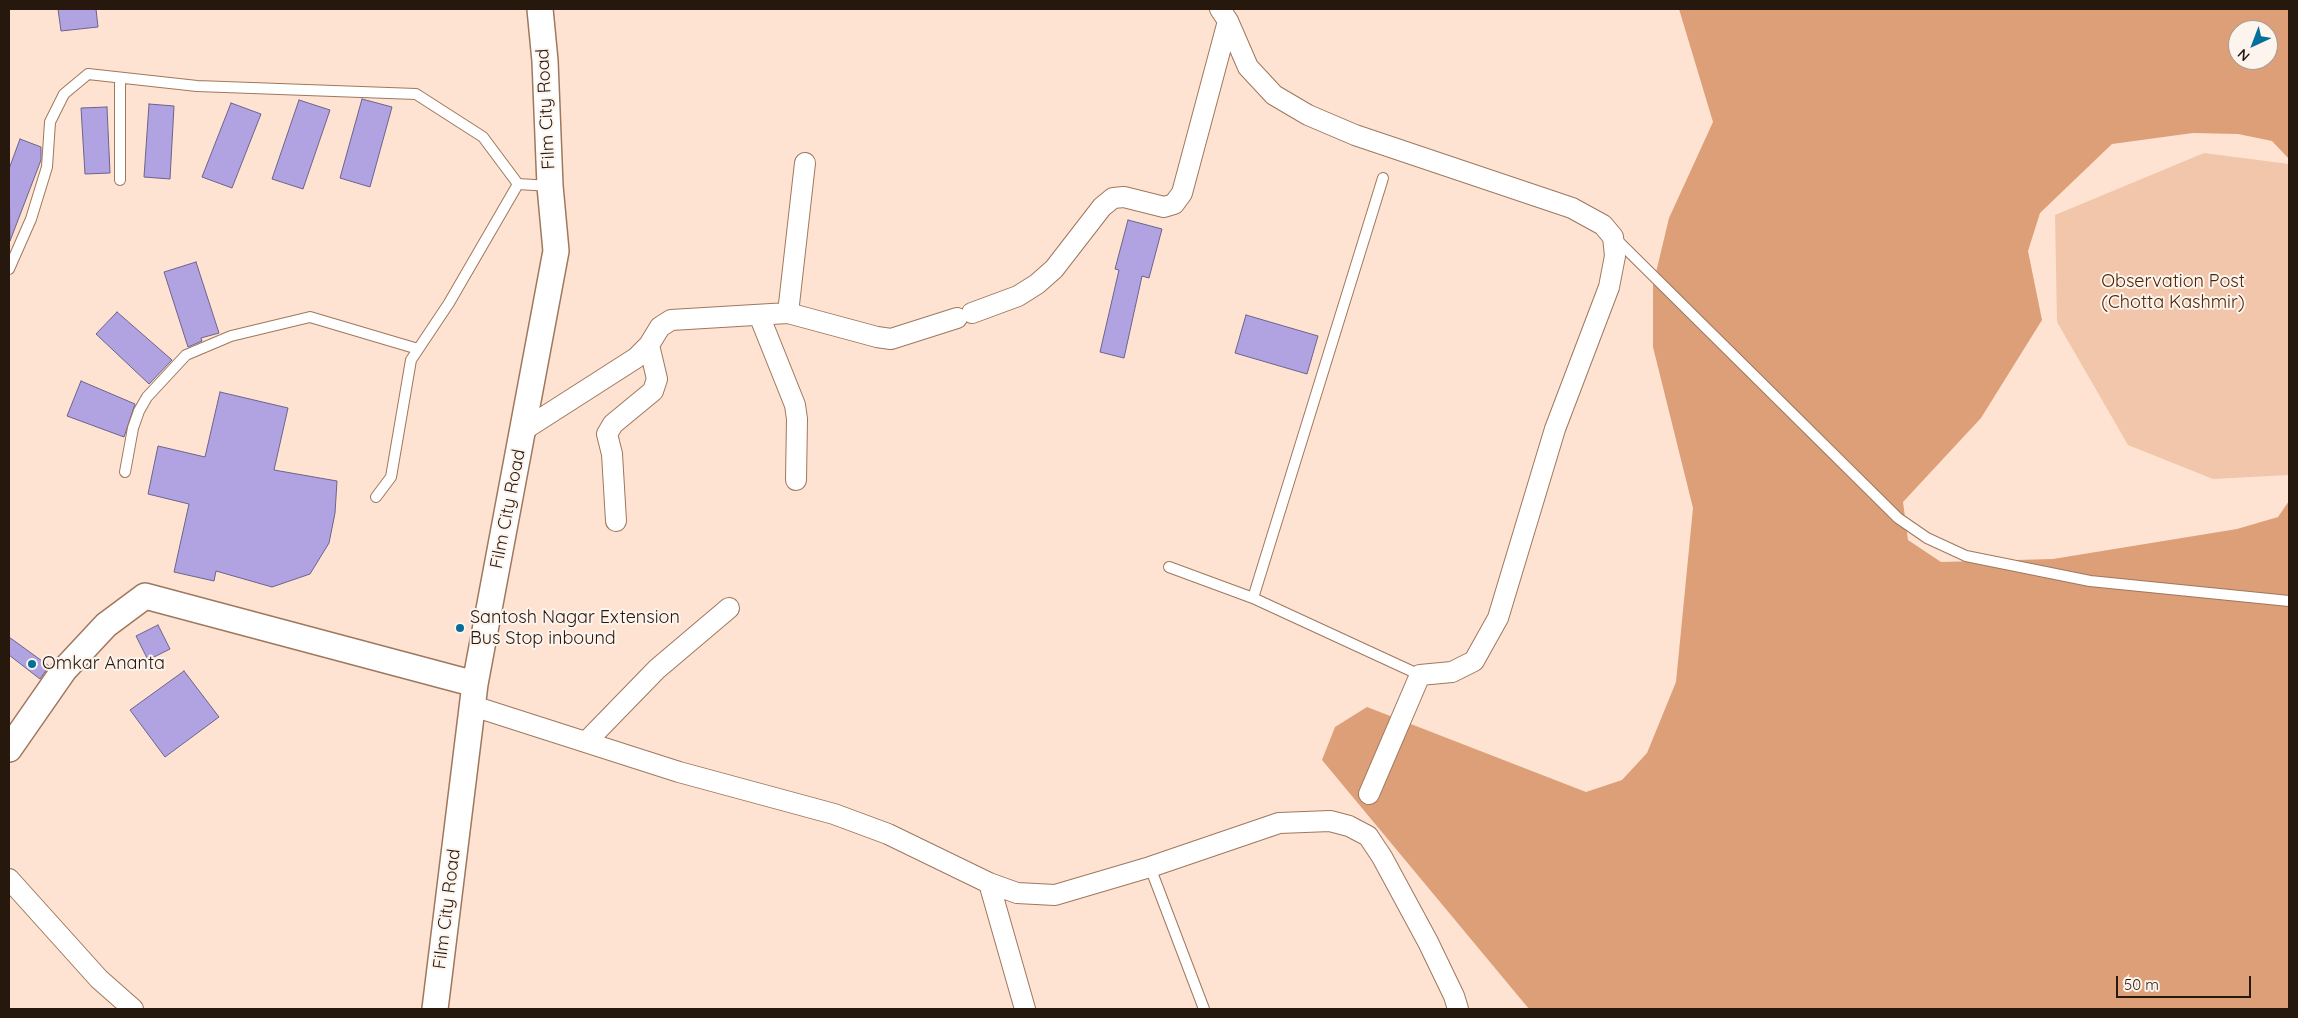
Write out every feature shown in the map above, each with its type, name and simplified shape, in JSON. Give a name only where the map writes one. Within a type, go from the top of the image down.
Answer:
[{"type":"street","name":"Film City Road","points":[[435,1009],[474,695],[556,251],[550,186],[545,61],[540,9]]},
{"type":"street","points":[[1224,15],[1248,67],[1274,95],[1308,115],[1355,135],[1572,208],[1603,226],[1613,237],[1615,256],[1609,287],[1555,429],[1498,618],[1474,661],[1452,672],[1420,675],[1369,794]]},
{"type":"street","points":[[522,431],[636,358],[649,345],[660,326],[671,320],[788,313],[891,339],[1018,296],[1037,284],[1054,269],[1102,207],[1113,198],[1124,197],[1164,207],[1174,204],[1182,193],[1224,15]]},
{"type":"street","points":[[788,313],[805,163]]},
{"type":"street","points":[[759,315],[795,405],[797,419],[796,480]]},
{"type":"street","points":[[616,520],[612,454],[607,434],[612,424],[654,391],[657,379],[649,345]]},
{"type":"street","points":[[9,749],[64,670],[106,625],[145,596],[474,695],[586,742],[679,772],[834,814],[896,838],[989,883],[1017,893],[1055,896],[1150,867],[1279,823],[1330,821],[1349,826],[1368,836],[1382,856],[1428,942],[1458,1009]]},
{"type":"street","points":[[586,742],[657,669],[729,608]]},
{"type":"street","points":[[9,879],[99,979],[134,1009]]},
{"type":"street","points":[[989,883],[1025,1009]]},
{"type":"lane","points":[[9,269],[31,219],[47,167],[50,122],[64,94],[88,74],[197,86],[416,94],[483,137],[518,184],[550,186]]},
{"type":"lane","points":[[120,78],[120,180]]},
{"type":"lane","points":[[1253,598],[1383,178]]},
{"type":"lane","points":[[376,497],[391,477],[411,360],[449,303],[518,184]]},
{"type":"lane","points":[[1613,237],[1898,518],[1927,538],[1966,556],[2090,581],[2289,602]]},
{"type":"lane","points":[[125,472],[133,428],[146,396],[186,354],[232,336],[310,318],[418,349]]},
{"type":"lane","points":[[1169,567],[1225,590],[1253,598],[1420,675]]},
{"type":"lane","points":[[1150,867],[1204,1009]]},
{"type":"green space","name":"Observation Post (Chotta Kashmir)","points":[[2204,153],[2289,164],[2289,475],[2213,479],[2128,445],[2057,322],[2055,215]]},
{"type":"shaded area","points":[[1679,9],[2289,9],[2289,159],[2272,141],[2238,134],[2193,133],[2112,144],[2040,213],[2028,251],[2042,320],[1981,418],[1903,502],[1908,540],[1941,562],[2053,559],[2237,529],[2278,517],[2289,501],[2289,1009],[1529,1009],[1322,760],[1335,727],[1367,707],[1586,792],[1622,780],[1647,753],[1676,682],[1693,508],[1653,347],[1653,285],[1669,218],[1713,122]]},
{"type":"building","points":[[58,9],[96,9],[98,27],[61,31]]},
{"type":"building","points":[[362,99],[392,107],[370,187],[340,178]]},
{"type":"building","points":[[299,100],[330,110],[303,189],[272,179]]},
{"type":"building","points":[[231,103],[261,114],[232,188],[202,177]]},
{"type":"building","points":[[149,104],[174,106],[170,179],[144,177]]},
{"type":"building","points":[[107,107],[110,173],[85,174],[81,108]]},
{"type":"building","points":[[20,139],[41,147],[41,160],[10,241],[9,169]]},
{"type":"building","points":[[1128,220],[1162,229],[1149,278],[1142,276],[1124,358],[1100,352],[1119,270],[1115,269]]},
{"type":"building","points":[[196,262],[219,333],[201,338],[202,341],[188,347],[164,272]]},
{"type":"building","points":[[117,312],[172,360],[149,384],[96,334]]},
{"type":"building","points":[[1246,315],[1318,336],[1307,374],[1235,353]]},
{"type":"building","points":[[81,381],[135,404],[124,437],[67,416]]},
{"type":"building","points":[[220,392],[288,408],[274,470],[337,481],[335,513],[329,543],[310,574],[272,587],[216,571],[214,581],[174,572],[189,504],[148,494],[158,446],[205,457]]},
{"type":"building","points":[[158,625],[170,649],[148,660],[136,636]]},
{"type":"building","name":"Omkar Ananta","points":[[9,637],[49,666],[40,679],[9,655]]},
{"type":"building","points":[[184,671],[219,717],[165,757],[130,710]]},
{"type":"place","name":"Santosh Nagar Extension Bus Stop inbound","points":[[460,628]]},
{"type":"place","name":"Omkar Ananta","points":[[32,664]]}]
